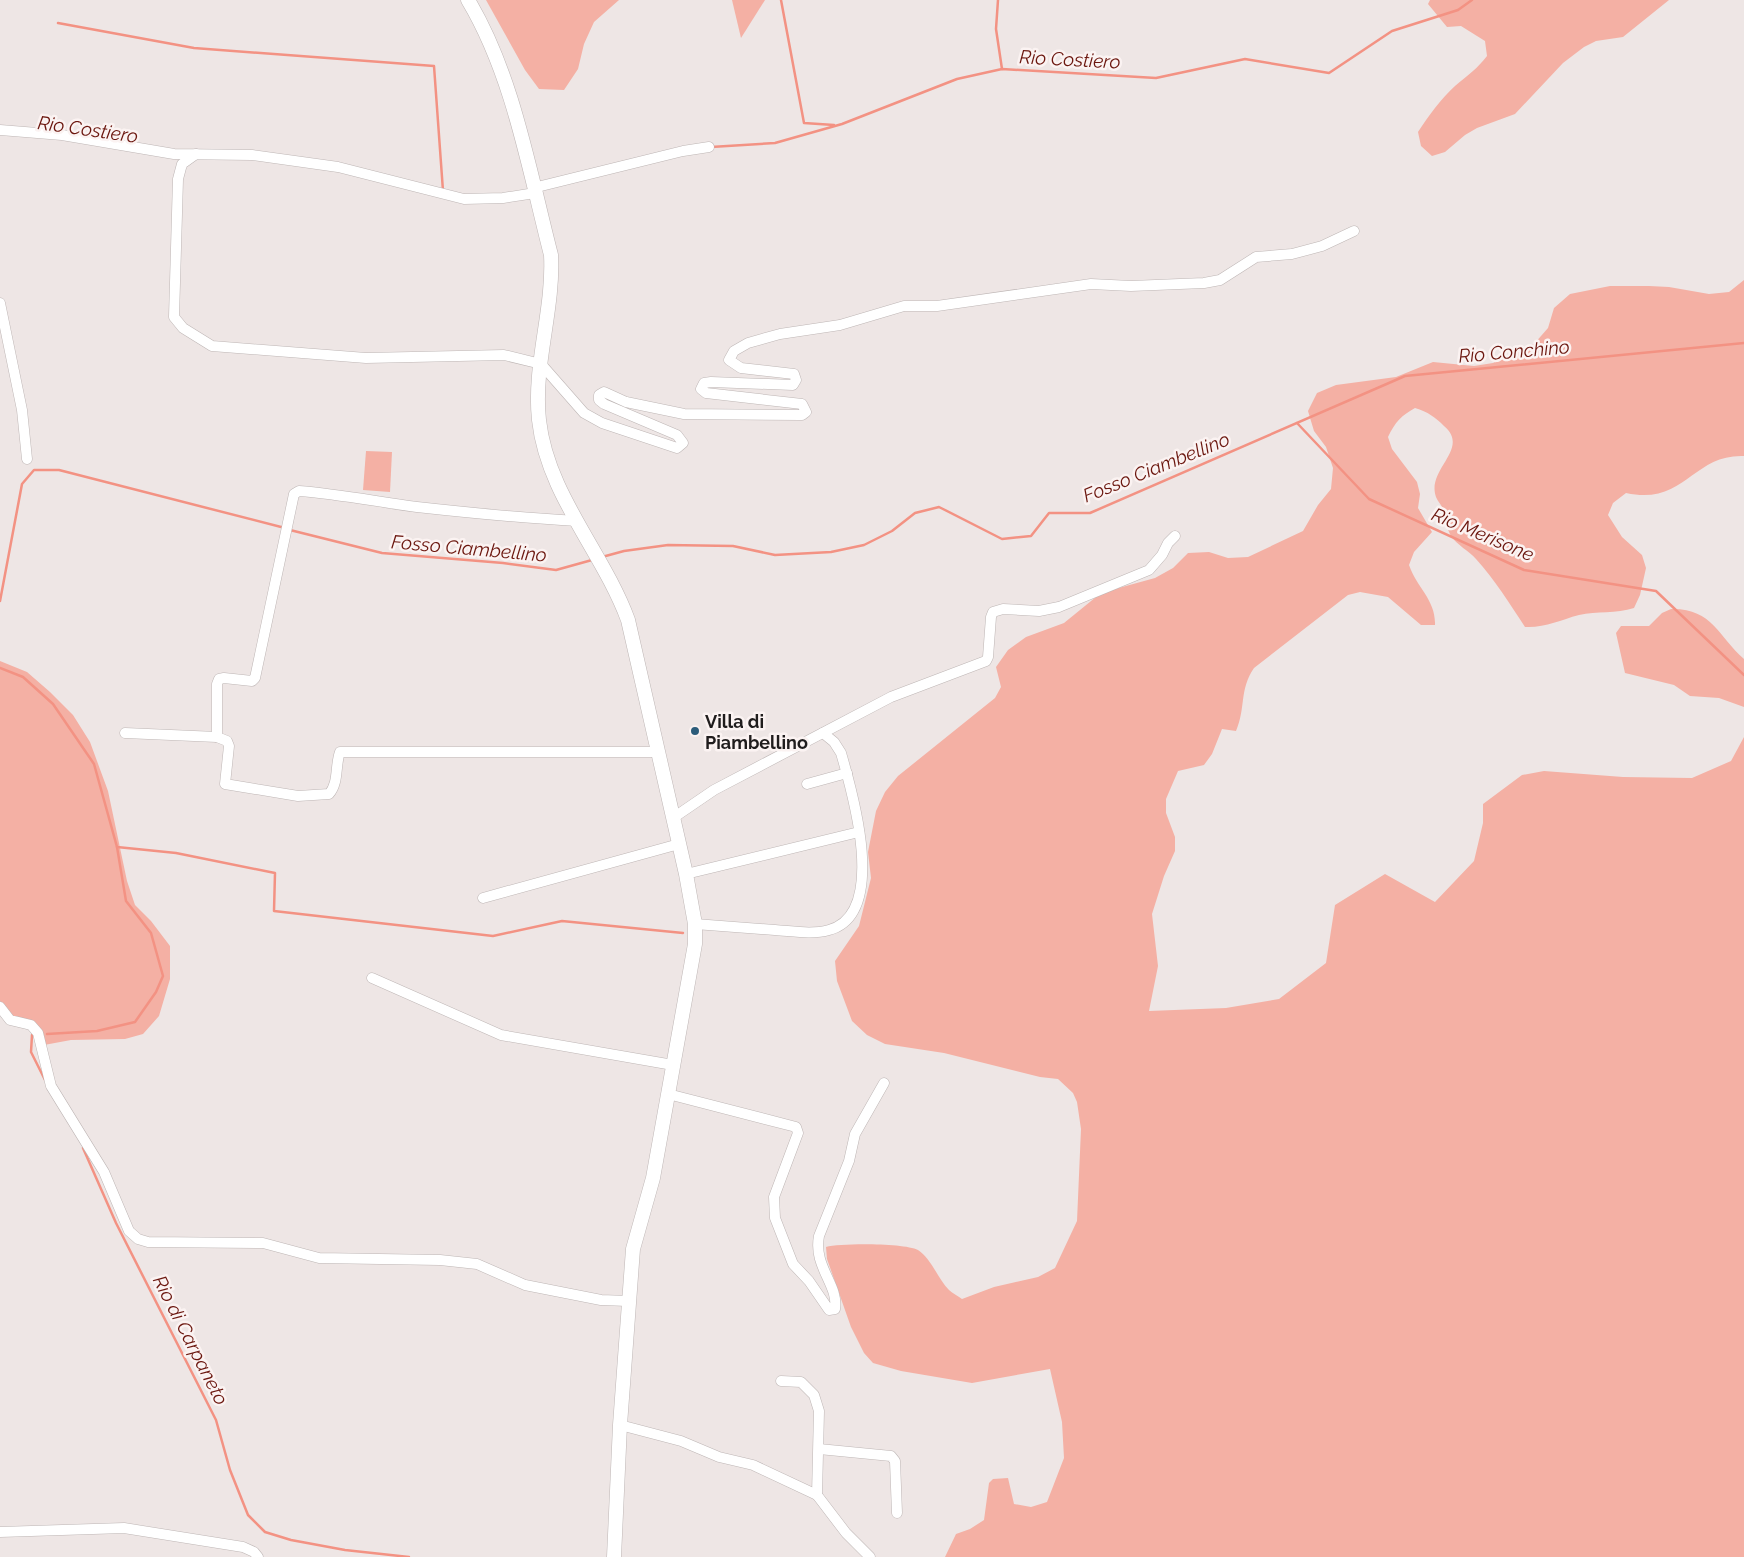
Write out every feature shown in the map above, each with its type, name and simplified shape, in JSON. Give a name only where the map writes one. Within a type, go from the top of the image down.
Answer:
[{"type":"main road","points":[[468,0],[482,24],[497,58],[551,254],[552,279],[538,399],[542,439],[560,490],[599,558],[628,620],[686,874],[695,924],[695,944],[653,1178],[633,1249],[620,1425],[614,1557]]},
{"type":"street","points":[[0,130],[62,135],[174,154],[252,155],[338,167],[464,199],[503,198],[709,147]]},
{"type":"street","points":[[196,154],[182,164],[178,179],[174,317],[184,328],[212,346],[366,358],[504,355],[541,364],[584,413],[602,423],[677,448],[683,443],[677,434],[604,404],[599,400],[599,395],[604,392],[626,402],[684,414],[802,416],[806,412],[802,404],[706,393],[701,389],[704,383],[711,382],[793,385],[796,380],[794,374],[741,368],[729,360],[734,351],[748,343],[780,334],[840,325],[904,306],[937,306],[1091,284],[1131,286],[1204,283],[1220,280],[1256,257],[1292,254],[1322,246],[1354,232]]},
{"type":"street","points":[[0,302],[22,410],[27,459]]},
{"type":"street","points":[[217,737],[217,684],[219,679],[252,681],[255,678],[285,532],[294,494],[299,491],[523,518],[578,521]]},
{"type":"street","points":[[673,818],[714,790],[891,696],[986,661],[988,657],[990,617],[994,612],[1002,609],[1040,611],[1051,609],[1102,590],[1149,570],[1162,555],[1168,542],[1175,536]]},
{"type":"street","points":[[125,733],[217,737],[227,741],[229,746],[225,784],[298,796],[330,794],[334,788],[336,761],[340,752],[657,752]]},
{"type":"street","points":[[695,924],[802,932],[830,930],[846,922],[856,907],[864,868],[859,832],[841,753],[834,742],[823,733]]},
{"type":"street","points":[[807,784],[847,773]]},
{"type":"street","points":[[686,874],[859,832]]},
{"type":"street","points":[[483,898],[679,844]]},
{"type":"street","points":[[372,978],[501,1035],[673,1066]]},
{"type":"street","points":[[0,1007],[10,1020],[31,1025],[38,1033],[51,1086],[104,1172],[129,1231],[138,1239],[148,1242],[263,1243],[319,1258],[440,1260],[477,1264],[525,1285],[601,1300],[628,1301]]},
{"type":"street","points":[[668,1094],[796,1127],[798,1133],[774,1197],[775,1218],[792,1264],[809,1281],[829,1310],[835,1309],[836,1305],[834,1294],[818,1259],[819,1236],[850,1162],[855,1134],[884,1083]]},
{"type":"street","points":[[781,1381],[800,1382],[817,1400],[819,1411],[819,1449],[817,1495]]},
{"type":"street","points":[[620,1425],[681,1441],[720,1457],[753,1465],[817,1495],[846,1533],[870,1557]]},
{"type":"street","points":[[819,1449],[891,1456],[895,1461],[897,1513]]},
{"type":"street","points":[[0,1532],[124,1528],[243,1547],[254,1552],[258,1557]]},
{"type":"shaded area","points":[[486,0],[619,0],[594,22],[584,44],[578,69],[564,90],[539,89],[525,70]]},
{"type":"shaded area","points":[[732,0],[765,0],[741,38]]},
{"type":"shaded area","points":[[1430,0],[1669,0],[1623,37],[1596,41],[1584,47],[1563,63],[1515,114],[1477,128],[1465,135],[1445,152],[1432,156],[1421,146],[1418,132],[1445,96],[1487,56],[1485,41],[1461,26],[1447,27],[1428,4]]},
{"type":"shaded area","points":[[1744,280],[1744,456],[1726,458],[1712,463],[1676,486],[1662,492],[1646,495],[1626,493],[1613,503],[1608,515],[1622,537],[1642,555],[1646,568],[1640,595],[1634,608],[1579,615],[1546,625],[1525,627],[1490,575],[1451,536],[1448,529],[1442,508],[1436,497],[1435,487],[1437,477],[1451,451],[1453,443],[1451,435],[1434,417],[1415,408],[1406,413],[1396,423],[1388,437],[1392,449],[1417,482],[1420,494],[1418,508],[1432,532],[1414,552],[1409,565],[1429,601],[1435,625],[1421,625],[1388,597],[1360,592],[1348,595],[1254,668],[1246,684],[1241,715],[1236,731],[1222,729],[1212,754],[1204,765],[1178,771],[1166,799],[1166,813],[1175,837],[1175,851],[1164,876],[1152,914],[1158,966],[1149,1011],[1226,1008],[1279,999],[1326,963],[1335,905],[1385,874],[1435,902],[1474,861],[1483,823],[1483,804],[1522,775],[1544,771],[1623,777],[1692,778],[1731,761],[1744,737],[1744,1557],[945,1557],[956,1534],[970,1529],[984,1520],[989,1483],[993,1479],[1008,1478],[1014,1504],[1031,1507],[1047,1502],[1064,1458],[1062,1422],[1050,1369],[972,1383],[901,1371],[873,1363],[864,1353],[851,1327],[827,1259],[826,1247],[872,1244],[900,1246],[918,1250],[927,1258],[949,1290],[962,1299],[994,1287],[1038,1277],[1055,1268],[1077,1221],[1081,1129],[1077,1102],[1073,1093],[1058,1079],[1040,1077],[944,1053],[885,1044],[867,1035],[852,1021],[837,981],[835,961],[859,926],[871,878],[868,852],[876,811],[885,792],[898,776],[995,698],[1001,687],[996,667],[1008,650],[1026,637],[1064,623],[1096,597],[1115,589],[1155,578],[1173,568],[1188,553],[1209,552],[1228,558],[1248,557],[1303,531],[1318,505],[1331,489],[1333,468],[1326,447],[1314,431],[1308,411],[1317,393],[1336,385],[1396,377],[1433,362],[1474,366],[1493,363],[1534,344],[1548,328],[1554,308],[1570,294],[1610,286],[1649,286],[1669,287],[1709,294],[1729,292]]},
{"type":"shaded area","points":[[366,451],[392,452],[390,492],[363,490]]},
{"type":"shaded area","points":[[1671,609],[1685,610],[1705,618],[1744,659],[1744,707],[1719,698],[1690,696],[1674,685],[1625,673],[1616,633],[1621,626],[1649,626],[1662,613]]},
{"type":"shaded area","points":[[0,661],[27,672],[50,692],[73,715],[90,742],[108,791],[127,881],[135,905],[151,921],[170,946],[170,979],[159,1016],[143,1034],[125,1039],[71,1040],[44,1045],[35,1023],[11,1015],[0,1001]]},
{"type":"waterway","points":[[781,0],[804,123],[834,125]]},
{"type":"waterway","points":[[998,0],[996,29],[1002,69]]},
{"type":"waterway","name":"Rio Costiero","points":[[711,147],[775,143],[842,124],[957,79],[1002,69],[1156,78],[1245,59],[1329,73],[1392,31],[1458,10],[1472,0]]},
{"type":"waterway","points":[[58,23],[194,48],[434,66],[443,191]]},
{"type":"waterway","name":"Fosso Ciambellino","points":[[602,557],[624,551],[668,545],[733,546],[775,555],[831,552],[864,545],[892,531],[915,513],[939,507],[1002,539],[1031,536],[1049,513],[1090,513],[1405,376],[1744,343]]},
{"type":"waterway","name":"Rio Merisone","points":[[1297,423],[1369,499],[1524,570],[1656,591],[1744,675]]},
{"type":"waterway","name":"Fosso Ciambellino","points":[[0,601],[22,484],[34,470],[59,470],[285,528]]},
{"type":"waterway","name":"Fosso Ciambellino","points":[[290,530],[382,553],[503,563],[556,570],[592,560]]},
{"type":"waterway","points":[[0,668],[23,677],[53,704],[94,764],[117,847],[176,853],[275,873],[274,911],[493,936],[562,921],[683,933]]},
{"type":"waterway","name":"Rio di Carpaneto","points":[[47,1034],[97,1031],[135,1022],[156,992],[163,976],[151,933],[126,901],[117,847]]},
{"type":"waterway","name":"Rio di Carpaneto","points":[[36,1035],[32,1035],[31,1052],[45,1080]]},
{"type":"waterway","name":"Rio di Carpaneto","points":[[83,1148],[116,1223],[216,1420],[230,1470],[248,1515],[265,1532],[291,1540],[345,1550],[409,1557]]},
{"type":"place","name":"Villa di Piambellino","points":[[695,731]]},
{"type":"water label","name":"Rio Conchino","points":[[1514,351]]}]
